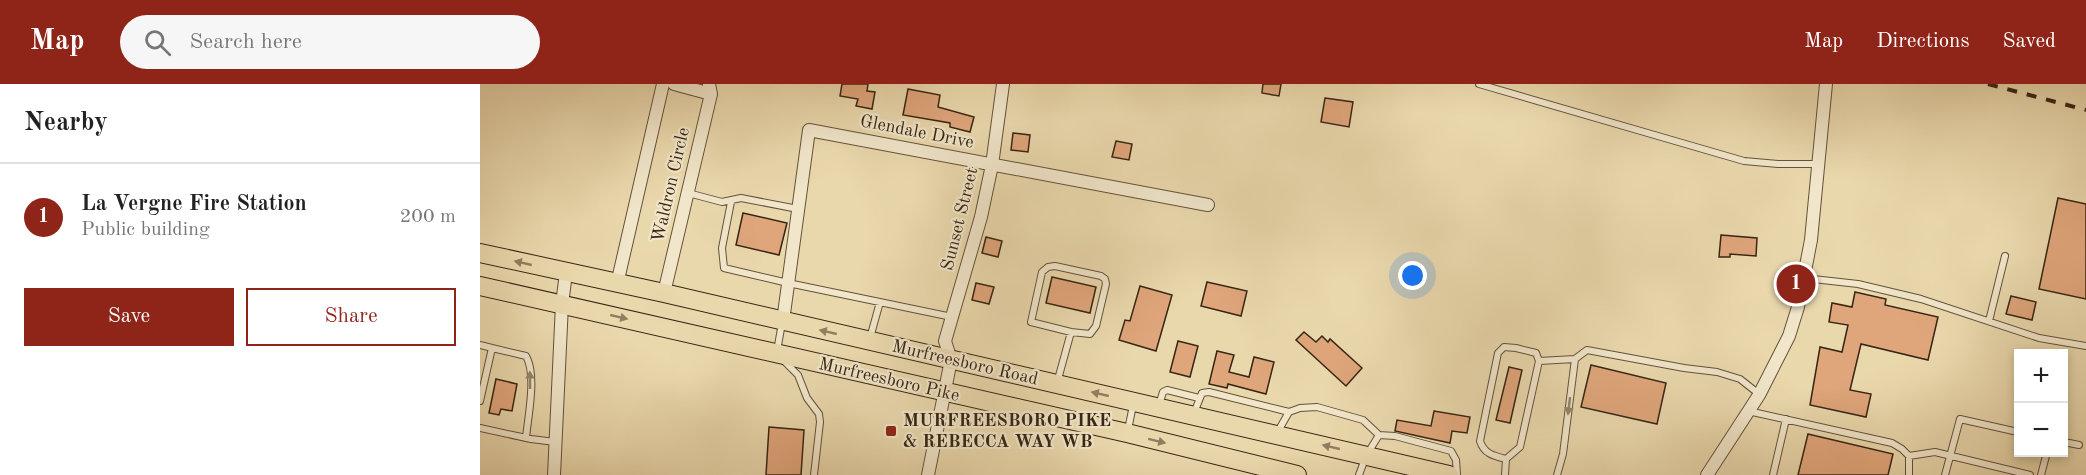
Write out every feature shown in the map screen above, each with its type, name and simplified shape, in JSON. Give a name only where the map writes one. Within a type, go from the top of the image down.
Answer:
[{"type":"main road","name":"Murfreesboro Road","points":[[480,253],[1158,407],[1196,406],[1276,435],[1449,475]]},
{"type":"main road","name":"Murfreesboro Pike","points":[[480,286],[1127,434],[1277,473],[1297,475]]},
{"type":"street","name":"Waldron Circle","points":[[617,284],[663,84]]},
{"type":"street","points":[[674,84],[710,89]]},
{"type":"street","name":"Sunset Street","points":[[928,475],[951,360],[945,341],[981,218],[992,165],[1003,84]]},
{"type":"street","points":[[1707,475],[1759,395],[1789,336],[1811,240],[1826,84]]},
{"type":"street","name":"Waldron Circle","points":[[663,293],[688,193],[710,89]]},
{"type":"street","name":"Glendale Drive","points":[[783,321],[809,130],[1208,205]]},
{"type":"street","points":[[554,475],[562,304],[566,273]]},
{"type":"lane","points":[[1479,84],[1744,161],[1819,164]]},
{"type":"lane","points":[[688,193],[722,202],[731,202],[741,198],[798,209]]},
{"type":"lane","points":[[731,202],[723,248],[724,268],[952,317]]},
{"type":"lane","points":[[1989,321],[2005,256]]},
{"type":"lane","points":[[1054,266],[1101,276],[1105,279],[1106,284],[1096,326],[1090,334],[1071,332],[1031,322],[1042,272],[1048,267],[1054,266]]},
{"type":"lane","points":[[1804,278],[1858,284],[1921,298],[2039,338],[2086,346]]},
{"type":"lane","points":[[869,342],[880,302]]},
{"type":"lane","points":[[783,321],[777,354],[798,375],[807,398],[819,414],[814,475]]},
{"type":"lane","points":[[1057,384],[1071,332]]},
{"type":"lane","points":[[480,345],[526,356],[529,362],[531,390],[526,438]]},
{"type":"lane","points":[[1505,475],[1506,459],[1520,447],[1539,361],[1536,353],[1504,347],[1498,353],[1480,441],[1482,449],[1489,454],[1506,459]]},
{"type":"lane","points":[[480,401],[492,348]]},
{"type":"lane","points":[[1539,361],[1575,359],[1587,350],[1717,372],[1740,379],[1759,395]]},
{"type":"lane","points":[[1557,475],[1563,454],[1575,359]]},
{"type":"lane","points":[[1196,406],[1202,393],[1209,392],[1289,412],[1300,408],[1317,407],[1363,420],[1379,435],[1395,436],[1451,451],[1456,460],[1456,475]]},
{"type":"lane","points":[[1127,434],[1133,401]]},
{"type":"lane","points":[[1748,411],[1892,443],[1902,448],[1909,456],[1909,475]]},
{"type":"lane","points":[[1276,435],[1289,412]]},
{"type":"lane","points":[[1945,475],[1960,419],[2014,431]]},
{"type":"lane","points":[[1773,475],[1786,420]]},
{"type":"lane","points":[[480,428],[556,442]]},
{"type":"lane","points":[[1359,475],[1366,456],[1379,435]]},
{"type":"lane","points":[[2068,443],[2079,445]]},
{"type":"lane","points":[[1909,456],[1935,452],[2030,475]]},
{"type":"lane","points":[[2041,475],[2046,457]]},
{"type":"building","points":[[842,84],[868,84],[867,91],[875,92],[872,109],[856,106],[858,99],[840,96]]},
{"type":"building","points":[[1263,84],[1281,84],[1279,96],[1262,93]]},
{"type":"building","points":[[908,89],[940,95],[938,107],[974,117],[970,132],[950,127],[950,123],[903,115]]},
{"type":"building","points":[[1325,98],[1353,102],[1349,127],[1321,122]]},
{"type":"building","points":[[1013,133],[1030,135],[1028,152],[1011,150]]},
{"type":"building","points":[[1116,141],[1132,144],[1129,160],[1112,157]]},
{"type":"building","points":[[2058,198],[2086,204],[2086,299],[2039,289]]},
{"type":"building","points":[[743,213],[787,223],[779,255],[736,245]]},
{"type":"building","points":[[1721,235],[1757,238],[1756,256],[1730,254],[1730,257],[1719,257]]},
{"type":"building","points":[[986,237],[1002,241],[998,257],[982,253]]},
{"type":"building","points":[[1052,277],[1096,287],[1090,313],[1046,303]]},
{"type":"building","points":[[1207,282],[1247,291],[1241,316],[1201,306]]},
{"type":"building","points":[[976,283],[994,287],[989,304],[972,300]]},
{"type":"building","points":[[1140,286],[1172,295],[1156,351],[1119,340],[1125,320],[1130,321]]},
{"type":"building","points":[[1855,292],[1886,299],[1885,305],[1938,317],[1928,360],[1861,344],[1850,390],[1871,394],[1866,417],[1810,405],[1820,347],[1842,352],[1848,325],[1829,322],[1832,303],[1852,307]]},
{"type":"building","points":[[2011,296],[2036,302],[2032,320],[2006,314]]},
{"type":"building","points":[[1304,332],[1316,342],[1322,336],[1328,342],[1330,339],[1362,368],[1346,386],[1296,340]]},
{"type":"building","points":[[1178,341],[1198,346],[1190,377],[1170,372]]},
{"type":"building","points":[[1217,351],[1234,355],[1229,372],[1249,377],[1254,357],[1274,362],[1266,394],[1228,384],[1227,388],[1209,384]]},
{"type":"building","points":[[1591,365],[1666,383],[1657,424],[1581,407]]},
{"type":"building","points":[[1509,367],[1522,370],[1510,423],[1496,420]]},
{"type":"building","points":[[496,379],[517,384],[512,411],[501,409],[499,415],[489,413]]},
{"type":"building","points":[[1434,411],[1470,417],[1467,433],[1452,431],[1450,443],[1395,431],[1397,420],[1431,426]]},
{"type":"building","points":[[769,427],[804,430],[801,475],[766,475]]},
{"type":"building","points":[[1808,434],[1893,454],[1888,475],[1798,475]]},
{"type":"railway","points":[[1988,84],[2086,110]]},
{"type":"place","name":"La Vergne Fire Station","points":[[1796,284]]},
{"type":"place","name":"MURFREESBORO PIKE & REBECCA WAY WB","points":[[891,431]]}]
